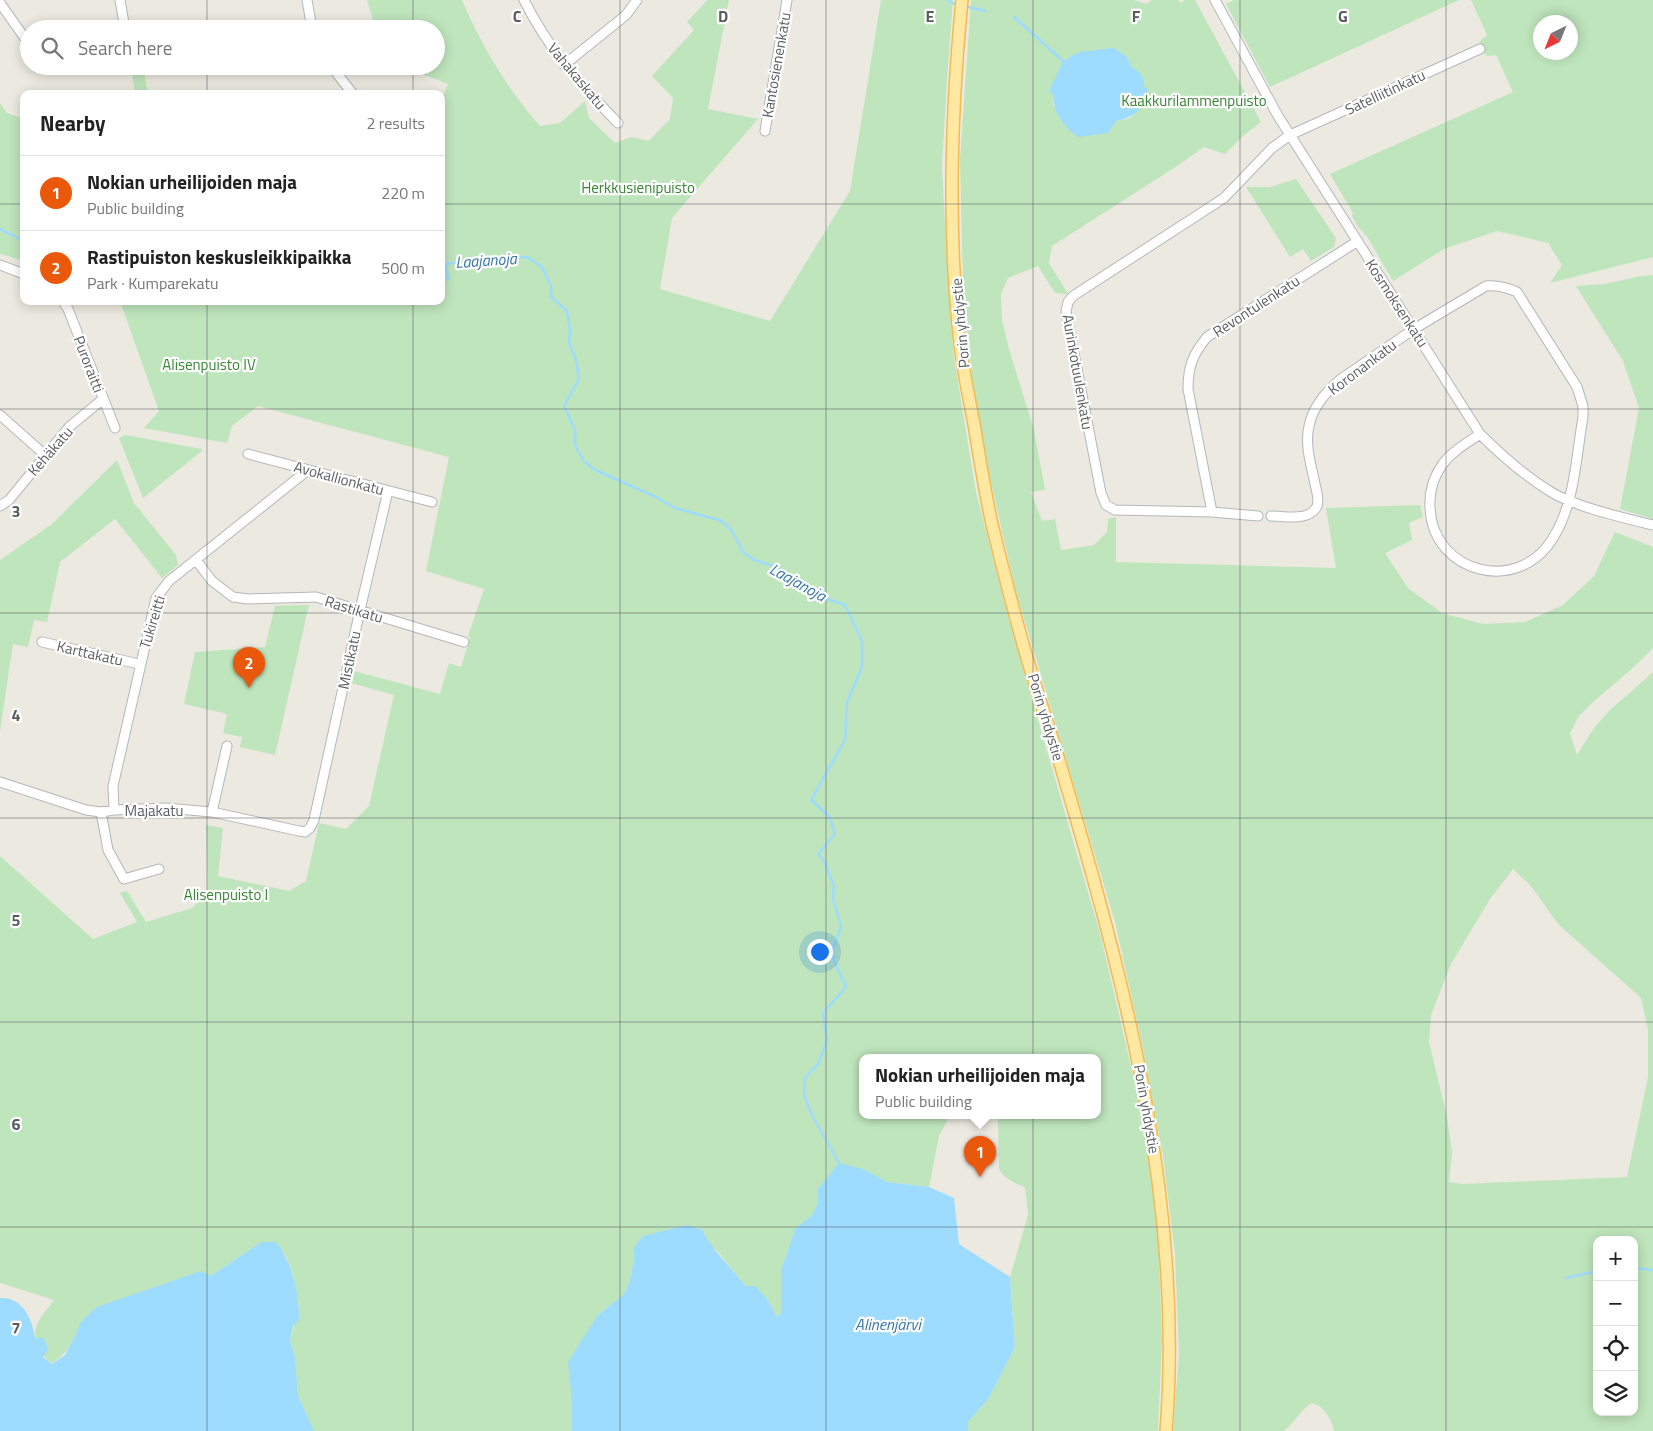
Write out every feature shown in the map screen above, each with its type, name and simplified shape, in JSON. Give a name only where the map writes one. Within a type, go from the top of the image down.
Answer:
[{"type":"main road","name":"Porin yhdystie","points":[[962,0],[956,75],[952,215],[960,344],[991,521],[1025,650],[1064,776],[1109,936],[1140,1069],[1163,1208],[1170,1325],[1169,1396],[1166,1431]]},
{"type":"street","points":[[120,0],[123,20]]},
{"type":"street","points":[[307,0],[309,20]]},
{"type":"street","name":"Vahakaskatu","points":[[524,0],[564,65],[618,123]]},
{"type":"street","points":[[564,65],[626,15],[637,0]]},
{"type":"street","name":"Kantosienenkatu","points":[[764,131],[787,0]]},
{"type":"street","name":"Kosmoksenkatu","points":[[1215,0],[1290,135],[1480,434],[1496,451],[1551,492],[1569,501],[1653,525]]},
{"type":"street","points":[[0,3],[20,31]]},
{"type":"street","name":"Satelliitinkatu","points":[[1290,135],[1480,49]]},
{"type":"street","points":[[338,75],[350,90]]},
{"type":"street","name":"Aurinkotuulenkatu","points":[[1258,516],[1212,512],[1115,510],[1106,505],[1101,493],[1066,312],[1068,302],[1073,296],[1224,198],[1272,148],[1290,135]]},
{"type":"street","name":"Revontulenkatu","points":[[1212,512],[1188,389],[1188,372],[1199,347],[1207,337],[1358,241]]},
{"type":"street","points":[[0,265],[20,272]]},
{"type":"street","points":[[1414,329],[1486,286],[1497,285],[1507,287],[1517,292],[1581,396],[1583,417],[1569,501],[1552,540],[1539,556],[1519,568],[1496,572],[1472,567],[1460,562],[1451,555],[1435,534],[1430,518],[1429,499],[1432,480],[1443,463],[1480,434]]},
{"type":"street","name":"Puroraitti","points":[[66,305],[115,428]]},
{"type":"street","name":"Koronankatu","points":[[1271,516],[1306,516],[1313,512],[1317,506],[1318,497],[1308,449],[1308,435],[1312,414],[1320,399],[1340,379],[1414,329]]},
{"type":"street","name":"Kehäkatu","points":[[0,506],[9,500],[69,428],[103,399]]},
{"type":"street","points":[[0,414],[45,455]]},
{"type":"street","name":"Avokallionkatu","points":[[248,454],[432,502]]},
{"type":"street","name":"Tukireitti","points":[[114,810],[112,786],[139,664],[156,598],[169,581],[308,470]]},
{"type":"street","name":"Mistikatu","points":[[310,828],[314,820],[388,491]]},
{"type":"street","name":"Rastikatu","points":[[196,560],[212,581],[233,597],[248,599],[316,598],[464,642]]},
{"type":"street","name":"Karttakatu","points":[[42,642],[139,664]]},
{"type":"street","points":[[212,812],[227,746]]},
{"type":"street","name":"Majakatu","points":[[0,782],[86,810],[101,812],[166,808],[212,812],[305,832],[310,828]]},
{"type":"street","points":[[101,812],[108,850],[124,879],[159,869]]},
{"type":"green space","points":[[367,0],[462,0],[496,66],[540,126],[560,123],[585,101],[589,118],[615,143],[631,137],[649,141],[670,119],[673,98],[652,76],[694,30],[687,22],[707,0],[729,0],[708,109],[758,119],[672,218],[660,289],[770,321],[850,191],[881,0],[953,0],[942,166],[954,358],[976,492],[1008,617],[1101,937],[1137,1092],[1155,1192],[1162,1340],[1158,1431],[968,1431],[968,1422],[989,1398],[1015,1347],[1010,1277],[1028,1215],[1025,1187],[1010,1180],[999,1169],[998,1119],[1101,1119],[1101,1054],[859,1054],[859,1119],[948,1119],[939,1136],[929,1187],[887,1182],[863,1169],[819,1203],[812,1215],[795,1229],[781,1270],[781,1313],[777,1317],[767,1299],[746,1286],[709,1244],[702,1230],[687,1225],[672,1230],[633,1249],[634,1260],[629,1284],[623,1295],[597,1316],[572,1401],[572,1431],[314,1431],[298,1395],[295,1357],[290,1341],[299,1306],[293,1274],[285,1254],[261,1242],[211,1276],[80,1323],[70,1346],[52,1364],[41,1351],[35,1332],[38,1321],[54,1300],[0,1283],[0,856],[93,939],[137,922],[120,893],[127,891],[146,922],[192,908],[208,893],[206,825],[223,828],[218,876],[289,891],[306,881],[319,823],[346,829],[369,806],[394,695],[351,683],[354,671],[440,694],[449,663],[461,667],[470,638],[468,636],[484,589],[426,571],[449,457],[258,406],[232,426],[227,443],[144,428],[159,411],[121,305],[445,305],[445,92],[448,84],[425,75],[445,75],[445,20],[373,20]]},
{"type":"green space","name":"Kaakkurilammenpuisto","points":[[971,0],[1134,0],[1146,4],[1152,0],[1178,0],[1180,3],[1185,0],[1195,0],[1261,122],[1225,154],[1204,147],[1052,246],[1049,263],[1068,294],[1055,293],[1038,266],[1008,278],[1001,294],[1002,320],[1034,430],[1045,490],[1031,492],[1042,521],[1055,519],[1061,550],[1094,545],[1107,532],[1108,519],[1116,517],[1116,562],[1336,568],[1326,508],[1420,505],[1423,517],[1409,523],[1412,540],[1385,553],[1408,588],[1442,613],[1483,624],[1525,622],[1563,605],[1594,576],[1615,532],[1653,547],[1653,648],[1579,716],[1570,733],[1577,755],[1594,728],[1609,711],[1653,672],[1653,1431],[1334,1431],[1327,1414],[1320,1407],[1312,1403],[1284,1431],[1173,1431],[1179,1354],[1175,1254],[1163,1156],[1142,1044],[1115,922],[1016,592],[987,465],[972,380],[963,288],[960,160]],"holes":[[[1114,48],[1127,57],[1131,66],[1140,73],[1143,86],[1131,118],[1116,121],[1058,112],[1053,105],[1054,96]],[[1513,869],[1531,886],[1558,924],[1641,998],[1648,1029],[1648,1077],[1627,1177],[1463,1184],[1449,1182],[1452,1152],[1447,1117],[1429,1042],[1431,1015],[1451,964],[1490,899]]]},
{"type":"green space","points":[[1234,0],[1459,0],[1270,87],[1226,4]]},
{"type":"green space","points":[[1471,0],[1653,0],[1653,257],[1550,283],[1562,265],[1548,243],[1497,231],[1444,249],[1393,281],[1368,238],[1358,227],[1352,216],[1353,213],[1330,174],[1513,92],[1496,55],[1488,56],[1484,53],[1479,42],[1487,35]]},
{"type":"green space","points":[[132,75],[145,75],[147,90],[134,90]]},
{"type":"green space","points":[[0,103],[7,113],[20,118],[20,260],[0,254]]},
{"type":"green space","points":[[1296,179],[1336,238],[1334,247],[1311,261],[1303,249],[1290,257],[1246,187],[1270,187]]},
{"type":"green space","points":[[1653,275],[1653,519],[1620,509],[1639,408],[1623,361],[1576,286],[1605,284]]},
{"type":"green space","points":[[125,435],[202,449],[202,451],[143,498],[119,438]]},
{"type":"green space","points":[[117,460],[134,503],[176,555],[178,565],[162,578],[115,519],[60,562],[47,622],[34,620],[28,647],[13,644],[0,731],[0,560],[52,524]]},
{"type":"green space","points":[[309,605],[275,755],[240,747],[242,737],[223,733],[227,714],[184,704],[195,652],[265,647],[275,606]]},
{"type":"water","points":[[1114,48],[1127,57],[1131,66],[1140,73],[1144,80],[1143,86],[1148,89],[1141,107],[1129,117],[1116,121],[1108,133],[1078,137],[1060,119],[1055,108],[1054,96],[1049,91],[1063,61],[1079,52]]},
{"type":"water","name":"Alinenjärvi","points":[[839,1163],[863,1169],[887,1182],[929,1187],[954,1198],[959,1244],[1010,1277],[1015,1347],[989,1398],[968,1422],[968,1431],[572,1431],[572,1401],[568,1362],[597,1316],[623,1295],[629,1284],[634,1260],[633,1249],[643,1236],[687,1225],[702,1230],[716,1251],[746,1286],[755,1286],[767,1299],[777,1317],[781,1313],[781,1270],[795,1229],[812,1215],[818,1203],[818,1189]]},
{"type":"water","points":[[261,1242],[276,1242],[287,1259],[294,1279],[298,1299],[299,1320],[293,1326],[290,1341],[295,1357],[298,1395],[314,1431],[0,1431],[0,1298],[8,1298],[25,1310],[32,1324],[35,1338],[44,1338],[48,1350],[43,1357],[52,1364],[65,1355],[80,1323],[97,1307],[201,1271],[211,1276]]},
{"type":"waterway","points":[[948,0],[954,4]]},
{"type":"waterway","points":[[969,7],[985,11]]},
{"type":"waterway","points":[[1014,17],[1063,61]]},
{"type":"waterway","name":"Laajanoja","points":[[0,229],[20,239]]},
{"type":"waterway","name":"Laajanoja","points":[[445,280],[448,279],[446,264],[459,262],[470,264],[496,258],[527,257],[542,267],[551,286],[551,297],[567,311],[570,329],[569,343],[576,360],[579,379],[564,406],[575,430],[575,445],[584,461],[595,470],[656,497],[675,508],[722,521],[732,531],[743,552],[754,560],[777,567],[798,585],[815,595],[845,605],[862,641],[862,667],[847,702],[845,740],[811,800],[829,816],[835,834],[818,854],[824,861],[834,886],[833,899],[841,926],[831,954],[846,987],[823,1013],[827,1041],[818,1064],[805,1078],[804,1095],[812,1115],[839,1163]]},
{"type":"waterway","points":[[1638,1268],[1653,1270]]},
{"type":"waterway","points":[[1566,1278],[1593,1272]]},
{"type":"place","name":"Rastipuiston keskusleikkipaikka","points":[[249,688]]},
{"type":"place","name":"Nokian urheilijoiden maja","points":[[980,1177]]},
{"type":"park label","name":"Herkkusienipuisto","points":[[638,187]]},
{"type":"park label","name":"Alisenpuisto IV","points":[[209,364]]},
{"type":"park label","name":"Alisenpuisto I","points":[[226,894]]}]
